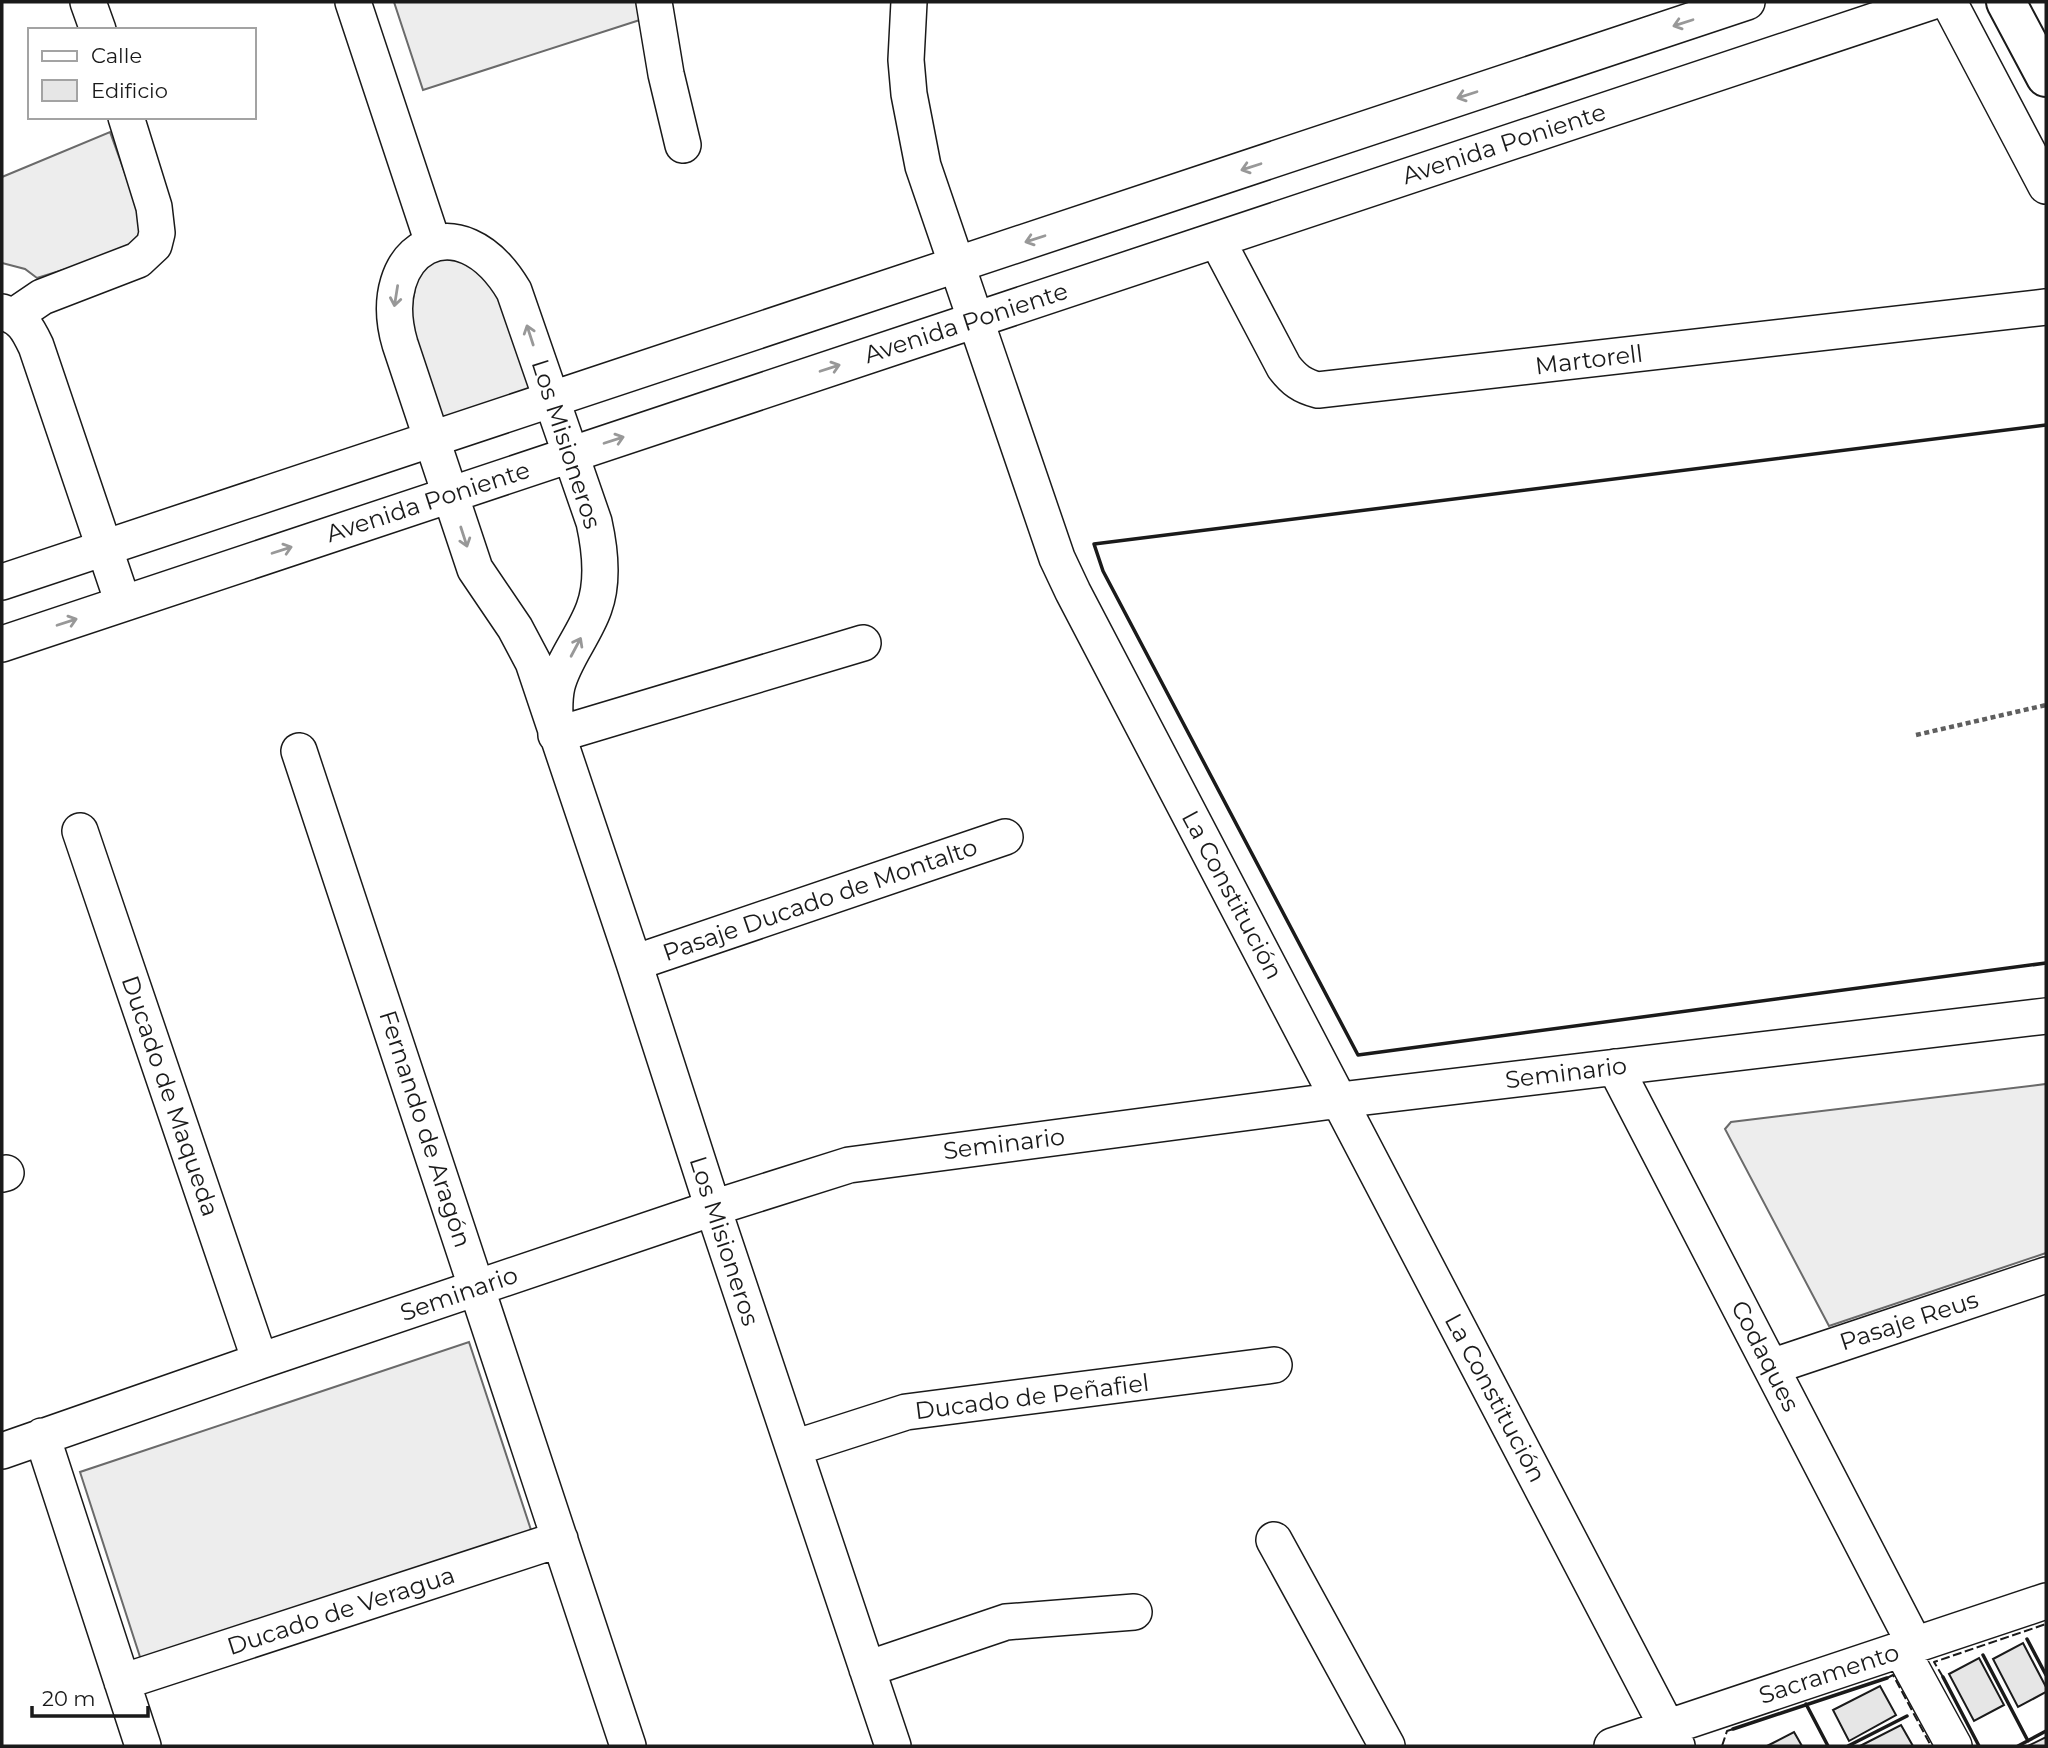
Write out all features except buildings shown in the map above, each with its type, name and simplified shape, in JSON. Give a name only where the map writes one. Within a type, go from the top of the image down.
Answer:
[{"type":"main road","points":[[2006,2],[2046,77]]},
{"type":"street","points":[[88,2],[97,28]]},
{"type":"street","points":[[353,2],[433,243]]},
{"type":"street","points":[[654,2],[666,74],[683,145]]},
{"type":"street","name":"La Constitución","points":[[909,2],[906,60],[915,131],[923,166],[1052,545],[1073,592],[1672,1737]]},
{"type":"street","points":[[2,582],[1747,2]]},
{"type":"street","name":"Avenida Poniente","points":[[2,644],[1931,2]]},
{"type":"street","points":[[1950,2],[2046,186]]},
{"type":"street","points":[[123,603],[36,346],[27,327],[8,314],[42,297],[127,266],[146,254],[154,245],[156,220],[126,119]]},
{"type":"street","name":"Martorell","points":[[1217,240],[1284,367],[1295,381],[1318,390],[2046,307]]},
{"type":"street","name":"Los Misioneros","points":[[556,735],[554,711],[557,687],[594,607],[599,588],[598,543],[594,522],[520,304],[508,280],[493,261],[472,246],[450,241],[433,243],[418,251],[404,269],[394,306],[397,333],[475,569],[525,644],[533,662],[556,735],[634,963],[713,1208],[893,1746]]},
{"type":"street","points":[[556,735],[863,643]]},
{"type":"street","name":"Fernando de Aragón","points":[[299,751],[628,1746]]},
{"type":"street","name":"Ducado de Maqueda","points":[[80,831],[260,1360]]},
{"type":"street","name":"Pasaje Ducado de Montalto","points":[[634,963],[1005,837]]},
{"type":"street","name":"Seminario","points":[[2,1451],[260,1360],[849,1165],[1340,1100],[2046,1016]]},
{"type":"street","name":"Codaques","points":[[1615,1067],[1771,1367],[1954,1746]]},
{"type":"street","name":"Pasaje Reus","points":[[1771,1367],[2046,1275]]},
{"type":"street","name":"Ducado de Peñafiel","points":[[794,1448],[906,1412],[1274,1365]]},
{"type":"street","points":[[42,1436],[143,1746]]},
{"type":"street","name":"Ducado de Veragua","points":[[122,1682],[560,1539]]},
{"type":"street","points":[[1274,1539],[1387,1746]]},
{"type":"street","name":"Sacramento","points":[[1612,1746],[1672,1737],[1908,1647],[2046,1601]]},
{"type":"street","points":[[867,1669],[1006,1622],[1134,1612]]},
{"type":"path","points":[[1916,735],[2046,705]]},
{"type":"shaded area","points":[[394,2],[643,2],[646,18],[423,90]]},
{"type":"shaded area","points":[[110,132],[140,215],[141,230],[135,241],[124,251],[37,278],[25,269],[2,263],[2,177]]},
{"type":"shaded area","points":[[421,256],[487,265],[540,386],[434,421],[406,338]]},
{"type":"shaded area","points":[[2046,1084],[2046,1253],[1829,1326],[1725,1129],[1731,1122]]},
{"type":"shaded area","points":[[469,1342],[533,1536],[142,1663],[80,1472]]},
{"type":"fence","points":[[1943,1677],[1934,1662],[2046,1624]]},
{"type":"fence","points":[[1887,1678],[1893,1675],[1931,1746]]},
{"type":"fence","points":[[1722,1746],[1727,1731],[1733,1729]]},
{"type":"wall","points":[[2046,425],[1094,544],[1103,571],[1358,1055],[2046,963]]},
{"type":"wall","points":[[2027,1639],[2046,1675]]},
{"type":"wall","points":[[1983,1655],[2028,1741]]},
{"type":"wall","points":[[1943,1677],[1979,1746]]},
{"type":"wall","points":[[1733,1729],[1887,1678]]},
{"type":"wall","points":[[1806,1704],[1828,1746]]},
{"type":"wall","points":[[1848,1746],[1907,1716]]},
{"type":"wall","points":[[2018,1746],[2046,1731]]}]
